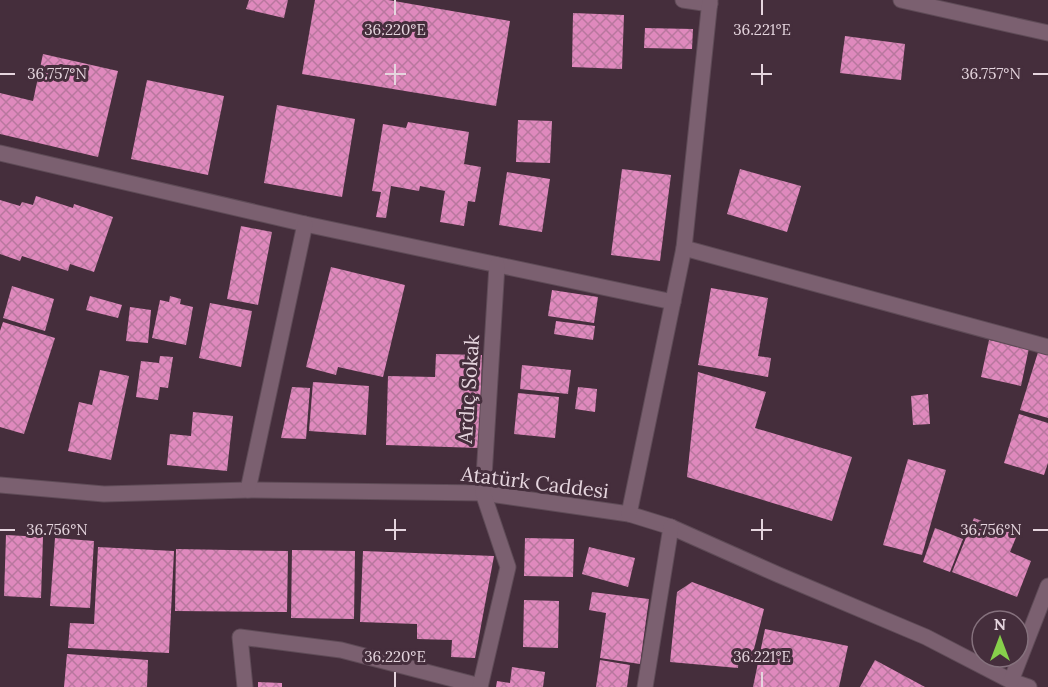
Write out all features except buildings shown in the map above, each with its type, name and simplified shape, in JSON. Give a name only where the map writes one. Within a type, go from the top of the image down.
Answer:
[{"type":"street","points":[[629,514],[684,248],[710,2],[683,0]]},
{"type":"street","points":[[901,0],[1048,33]]},
{"type":"street","points":[[0,153],[305,224],[673,302]]},
{"type":"street","points":[[248,490],[305,224]]},
{"type":"street","points":[[684,248],[1048,348]]},
{"type":"street","name":"Ardıç Sokak","points":[[480,687],[508,567],[483,493],[497,265]]},
{"type":"street","name":"Atatürk Caddesi","points":[[0,485],[104,494],[248,490],[483,493],[629,514],[671,527],[926,637],[1011,681],[1029,687]]},
{"type":"street","points":[[645,687],[671,527]]},
{"type":"street","points":[[1011,681],[1048,586]]},
{"type":"street","points":[[245,687],[240,637],[341,650],[480,687]]}]
